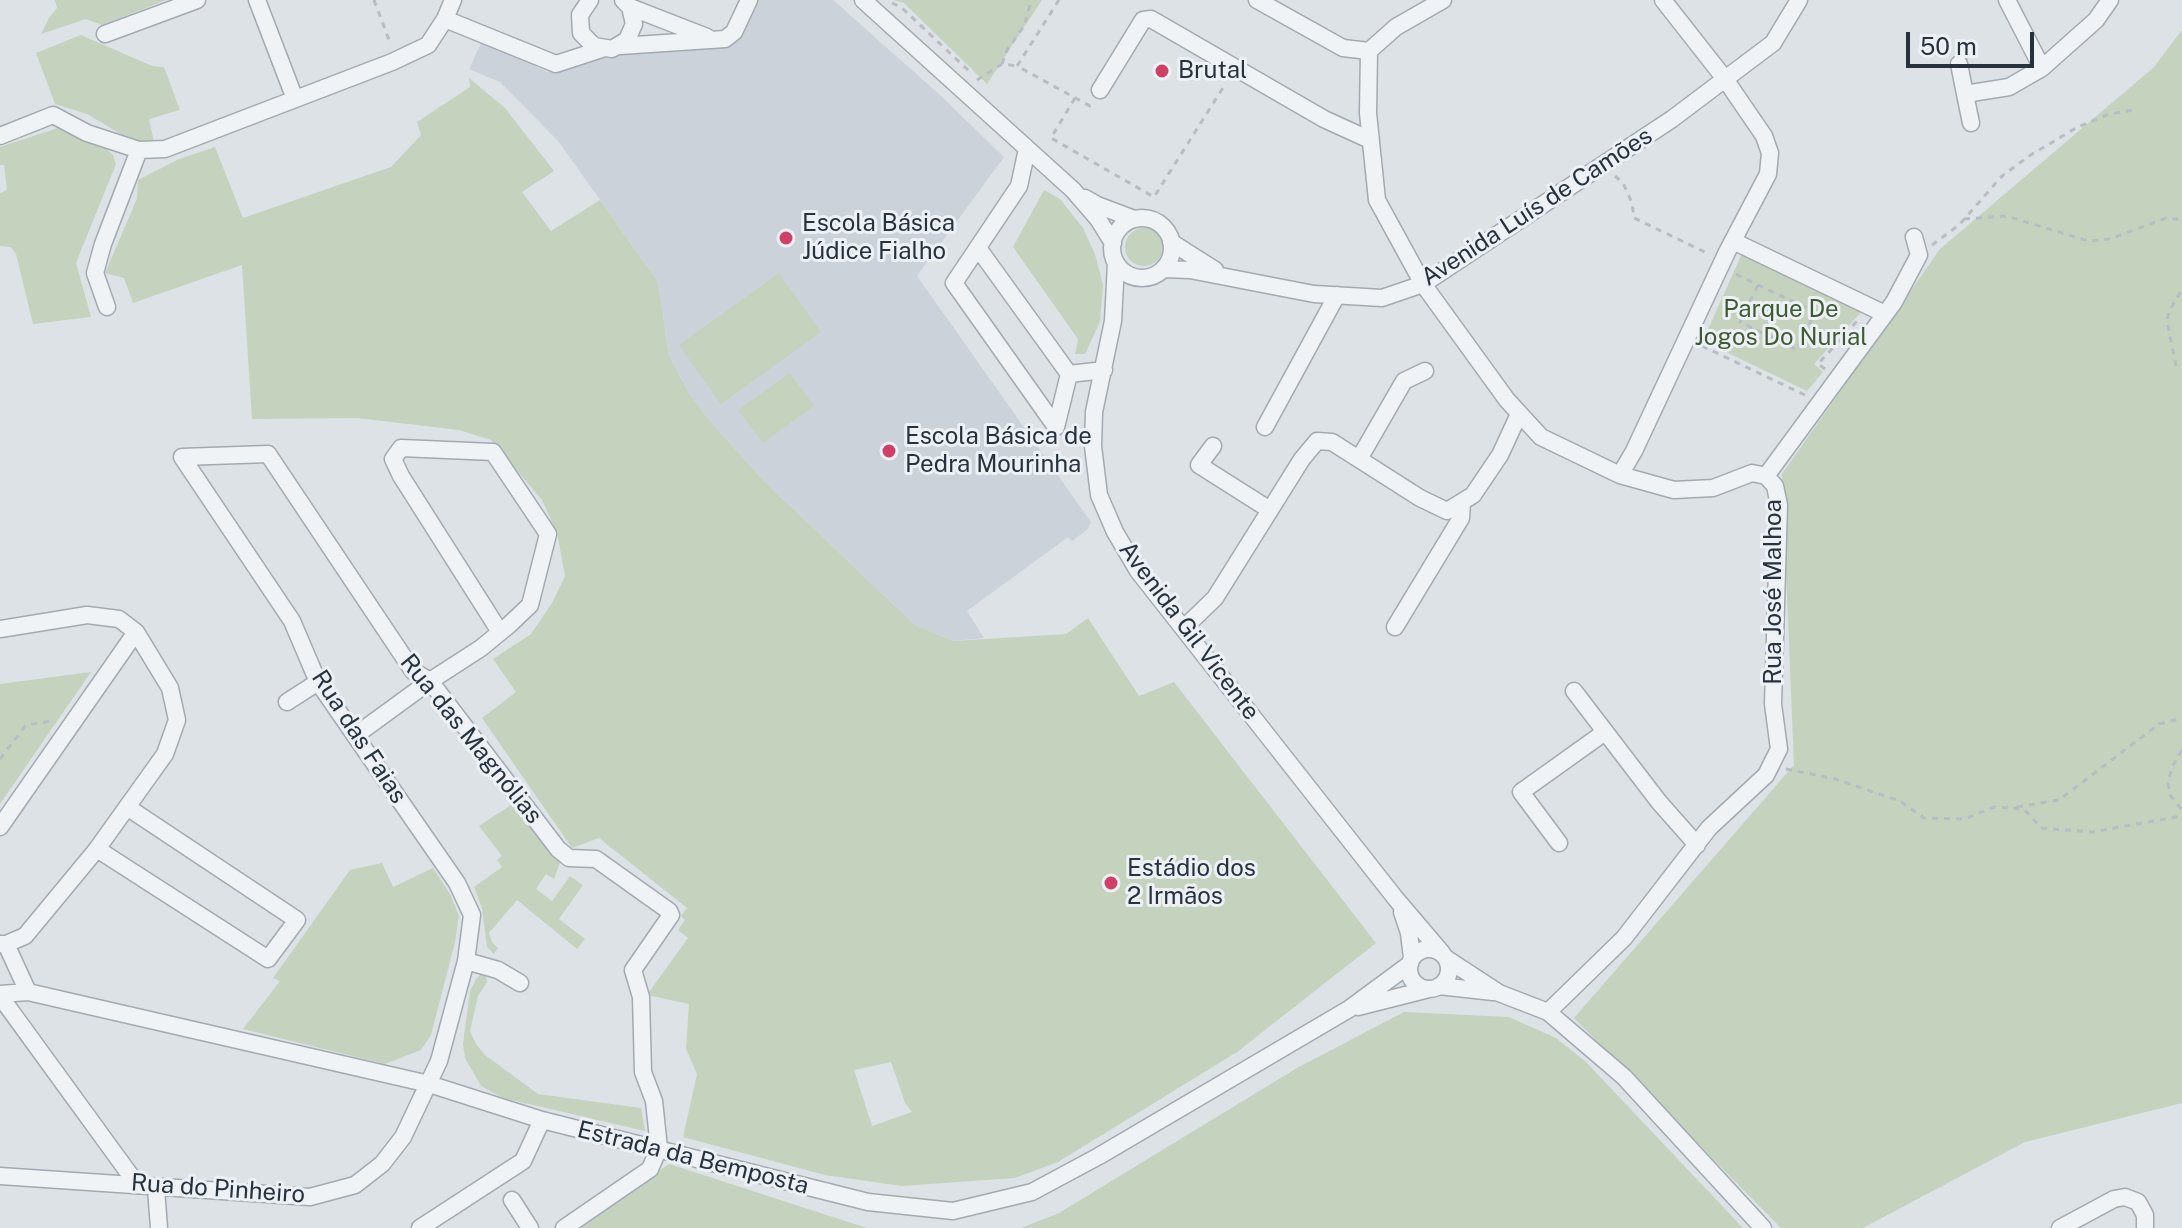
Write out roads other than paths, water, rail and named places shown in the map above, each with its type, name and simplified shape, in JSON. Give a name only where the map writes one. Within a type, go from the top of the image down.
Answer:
[{"type":"street","points":[[105,34],[197,0]]},
{"type":"street","points":[[257,0],[295,99]]},
{"type":"street","points":[[0,136],[53,115],[87,133],[139,150],[165,149],[397,60],[428,45],[453,0]]},
{"type":"street","points":[[571,60],[581,33],[580,15],[590,0]]},
{"type":"street","points":[[445,19],[556,64],[620,46],[725,39],[734,32],[749,0]]},
{"type":"street","points":[[863,0],[1073,190],[1098,219],[1113,243],[1116,263],[1113,321]]},
{"type":"street","points":[[1257,0],[1343,48],[1369,51],[1396,27],[1443,0]]},
{"type":"street","points":[[1620,475],[1728,267],[1733,241],[1768,174],[1770,153],[1764,136],[1725,79],[1663,0]]},
{"type":"street","name":"Avenida Luís de Camões","points":[[1227,277],[1314,294],[1382,298],[1423,284],[1603,165],[1773,43],[1799,0]]},
{"type":"street","points":[[2007,0],[2042,68]]},
{"type":"street","points":[[1965,94],[2009,87],[2042,68],[2096,20],[2110,0]]},
{"type":"street","points":[[626,4],[713,39]]},
{"type":"street","points":[[620,46],[632,33],[633,16],[626,4]]},
{"type":"street","points":[[1100,90],[1146,18],[1324,119],[1370,140]]},
{"type":"street","points":[[581,33],[594,46],[602,49]]},
{"type":"street","name":"Rua José Malhoa","points":[[1369,51],[1368,113],[1377,200],[1423,284],[1519,414],[1541,437],[1620,475],[1674,490],[1713,488],[1752,473],[1766,476],[1775,486],[1779,505],[1773,704],[1779,749],[1766,775],[1709,828],[1697,845]]},
{"type":"street","points":[[1959,64],[1971,123]]},
{"type":"street","points":[[978,248],[1069,374],[1056,427],[954,283],[1019,186],[1027,149]]},
{"type":"street","points":[[107,307],[95,273],[139,150]]},
{"type":"street","points":[[1073,190],[1097,205],[1134,219],[1153,220],[1168,233],[1171,242],[1169,261],[1155,275],[1135,277],[1116,263]]},
{"type":"street","points":[[1113,243],[1120,228],[1134,219]]},
{"type":"street","points":[[1766,476],[1878,310],[1919,255],[1914,237]]},
{"type":"street","points":[[1733,241],[1878,310]]},
{"type":"street","points":[[1171,242],[1227,277]]},
{"type":"street","points":[[1163,269],[1227,277]]},
{"type":"street","points":[[1113,321],[1135,277]]},
{"type":"street","points":[[1265,427],[1337,295]]},
{"type":"street","name":"Avenida Gil Vicente","points":[[1113,321],[1094,423],[1093,446],[1099,495],[1130,560],[1444,956],[1499,993]]},
{"type":"street","points":[[1069,374],[1104,370]]},
{"type":"street","points":[[1359,459],[1404,381],[1425,371]]},
{"type":"street","points":[[1184,628],[1215,598],[1302,459],[1317,441],[1332,442],[1420,498],[1447,511],[1473,495],[1500,455],[1519,414]]},
{"type":"street","points":[[1213,446],[1199,465],[1270,510]]},
{"type":"street","points":[[356,735],[481,648],[500,632],[530,605],[548,534],[493,452],[401,448],[393,459],[401,476],[500,632]]},
{"type":"street","name":"Rua das Magnólias","points":[[237,454],[268,454],[413,671],[430,681],[558,849],[569,858],[596,859],[669,911],[670,919],[633,970],[641,997],[643,1072],[654,1101],[659,1148]]},
{"type":"street","name":"Rua das Faias","points":[[237,454],[182,457],[292,621],[318,682],[457,883],[472,915],[466,961],[439,1061],[429,1084]]},
{"type":"street","points":[[1395,627],[1461,518],[1462,502]]},
{"type":"street","points":[[0,629],[87,615],[119,619],[136,632],[170,688],[177,720],[165,754],[97,849],[25,936],[3,944],[28,992]]},
{"type":"street","points":[[0,827],[136,632]]},
{"type":"street","points":[[287,702],[318,682]]},
{"type":"street","points":[[1548,1012],[1624,938],[1697,845],[1659,802],[1574,691]]},
{"type":"street","points":[[1559,843],[1521,792],[1605,732]]},
{"type":"street","points":[[97,849],[268,959],[297,920],[127,807]]},
{"type":"street","points":[[1396,899],[1409,933],[1413,981],[1434,988],[1499,993],[1548,1012],[1624,1077],[1763,1228]]},
{"type":"street","points":[[1429,948],[1444,956],[1449,971],[1434,988],[1349,1009],[1422,950],[1429,948]]},
{"type":"street","points":[[466,961],[498,970],[520,983]]},
{"type":"street","name":"Estrada da Bemposta","points":[[0,995],[28,992],[429,1084],[542,1120],[868,1202],[953,1211],[1032,1192],[1349,1009]]},
{"type":"street","points":[[0,995],[136,1183]]},
{"type":"street","name":"Rua do Pinheiro","points":[[0,1176],[310,1197],[355,1185],[382,1164],[403,1137],[429,1084]]},
{"type":"street","points":[[420,1228],[523,1161],[542,1120]]},
{"type":"street","points":[[564,1228],[650,1169],[659,1148]]},
{"type":"street","points":[[156,1188],[159,1228]]},
{"type":"street","points":[[2060,1228],[2114,1199],[2125,1197],[2138,1202],[2145,1215],[2145,1228]]},
{"type":"street","points":[[512,1200],[530,1228]]},
{"type":"place","name":"Brutal","points":[[1162,71]]},
{"type":"place","name":"Escola Básica Júdice Fialho","points":[[786,238]]},
{"type":"place","name":"Escola Básica de Pedra Mourinha","points":[[889,451]]},
{"type":"place","name":"Estádio dos 2 Irmãos","points":[[1111,883]]},
{"type":"park label","name":"Parque De Jogos Do Nurial","points":[[1781,324]]}]
